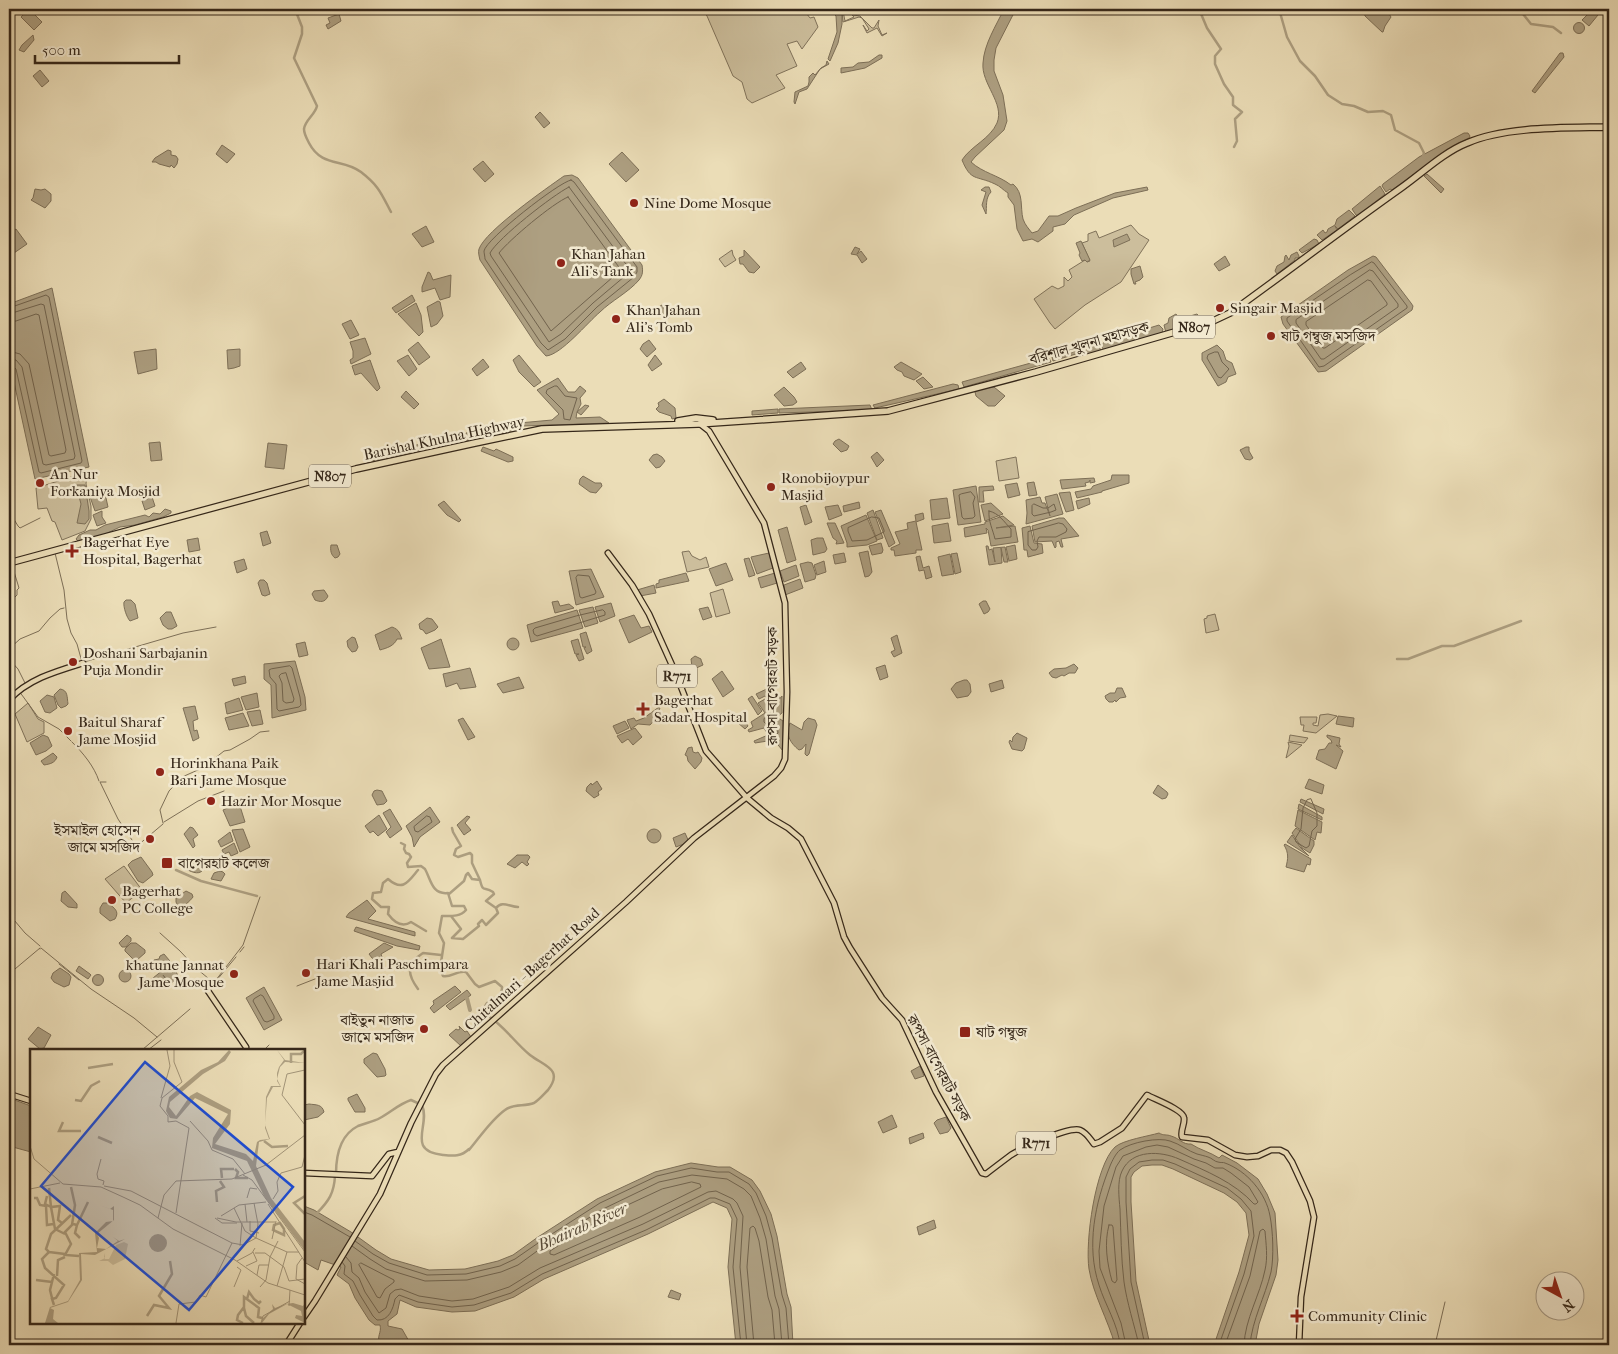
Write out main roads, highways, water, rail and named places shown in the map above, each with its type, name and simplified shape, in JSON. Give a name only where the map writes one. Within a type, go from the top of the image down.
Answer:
[{"type":"highway","name":"বরিশাল-খুলনা মহাসড়ক","points":[[696,422],[707,423],[888,411],[1213,321],[1230,313],[1465,143],[1512,132],[1609,127]]},
{"type":"highway","name":"বরিশাল-খুলনা মহাসড়ক","points":[[657,425],[730,421]]},
{"type":"highway","name":"Barishal Khulna Highway","points":[[9,563],[356,469],[475,442],[542,430],[657,425]]},
{"type":"main road","name":"রূপসা-বাগেরহাট সড়ক","points":[[696,422],[709,432],[764,523],[786,603],[787,692],[785,759],[781,768],[774,776],[746,798],[801,839],[834,903],[844,937],[882,998],[902,1020],[936,1092],[983,1174],[986,1174],[1013,1154],[1052,1136],[1079,1130],[1087,1134],[1094,1144],[1100,1142],[1122,1128],[1147,1095],[1183,1114],[1182,1137],[1208,1140],[1236,1155],[1247,1157],[1258,1156],[1271,1150],[1280,1150],[1286,1153],[1310,1201],[1314,1217],[1301,1297],[1299,1345]]},
{"type":"main road","points":[[707,423],[709,432]]},
{"type":"main road","name":"R771","points":[[608,553],[632,584],[652,620],[676,674],[706,751],[746,798]]},
{"type":"main road","points":[[9,700],[33,681],[83,663]]},
{"type":"main road","name":"Chitalmari - Bagerhat Road","points":[[305,1316],[380,1194],[423,1100],[436,1074],[443,1065],[626,902],[694,838],[746,798]]},
{"type":"main road","points":[[208,991],[246,1047]]},
{"type":"main road","points":[[9,1094],[30,1101]]},
{"type":"main road","points":[[305,1173],[372,1176],[389,1154],[398,1152]]},
{"type":"main road","points":[[286,1345],[299,1324]]},
{"type":"water","points":[[29,9],[42,22],[34,30],[21,17]]},
{"type":"water","points":[[836,9],[842,9],[842,24],[838,43],[830,61],[828,59],[837,32],[836,16],[833,13]]},
{"type":"water","points":[[1004,9],[1016,9],[996,48],[994,60],[994,71],[1003,95],[1007,121],[1004,130],[971,162],[980,169],[1011,185],[1013,184],[1019,192],[1023,219],[1032,233],[1038,231],[1049,216],[1058,216],[1115,193],[1147,187],[1148,190],[1113,198],[1074,215],[1065,224],[1053,227],[1053,231],[1038,242],[1032,239],[1023,241],[1017,229],[1014,205],[1008,197],[1008,193],[997,185],[971,175],[962,160],[990,134],[999,116],[996,101],[985,78],[983,63],[988,42]]},
{"type":"water","points":[[1363,9],[1386,9],[1391,17],[1383,32],[1365,16]]},
{"type":"water","points":[[1591,11],[1598,15],[1589,26],[1582,20]]},
{"type":"water","points":[[339,14],[341,21],[328,29],[326,25],[330,23],[328,18]]},
{"type":"water","points":[[1579,22],[1585,28],[1579,34],[1573,28]]},
{"type":"water","points":[[33,35],[34,40],[24,52],[19,50],[22,45]]},
{"type":"water","points":[[1560,53],[1563,53],[1564,57],[1535,93],[1532,91]]},
{"type":"water","points":[[882,55],[882,58],[865,68],[841,73],[841,68],[853,67],[858,63],[869,62]]},
{"type":"water","points":[[40,70],[49,81],[42,87],[33,76]]},
{"type":"water","points":[[820,70],[807,89],[799,92],[795,104],[795,92],[808,86],[809,77],[813,73],[815,75]]},
{"type":"water","points":[[540,112],[550,123],[544,128],[535,117]]},
{"type":"water","points":[[1464,133],[1468,133],[1469,138],[1447,150],[1392,190],[1390,189],[1386,192],[1382,186],[1383,184],[1419,157]]},
{"type":"water","points":[[222,145],[235,154],[227,163],[216,154]]},
{"type":"water","points":[[168,150],[171,151],[171,155],[176,156],[178,159],[174,168],[171,165],[170,167],[152,162],[155,158]]},
{"type":"water","points":[[622,152],[639,170],[626,182],[609,164]]},
{"type":"water","points":[[483,161],[494,174],[485,182],[473,169]]},
{"type":"water","points":[[1427,174],[1444,189],[1441,193],[1424,176]]},
{"type":"water","name":"Khan Jahan Ali's Tank","points":[[572,175],[578,178],[642,265],[642,273],[635,284],[604,308],[567,344],[546,356],[537,346],[480,260],[479,250],[492,232],[517,210],[564,176]]},
{"type":"water","points":[[1380,186],[1385,194],[1358,216],[1356,215],[1352,209]]},
{"type":"water","points":[[989,187],[991,192],[987,200],[986,214],[982,205],[986,192],[981,190]]},
{"type":"water","points":[[35,189],[45,189],[51,194],[51,201],[45,208],[31,200]]},
{"type":"water","points":[[1349,210],[1355,216],[1338,229],[1335,226],[1337,230],[1322,240],[1317,235],[1323,230],[1325,233],[1327,232],[1328,229],[1335,225],[1337,219]]},
{"type":"water","points":[[426,226],[434,242],[422,247],[412,234]]},
{"type":"water","points":[[16,229],[27,244],[14,253],[9,247],[9,233]]},
{"type":"water","points":[[1127,234],[1130,240],[1114,247],[1113,240]]},
{"type":"water","points":[[1314,239],[1319,244],[1302,253],[1299,250]]},
{"type":"water","points":[[1081,241],[1090,260],[1087,262],[1085,260],[1082,261],[1079,255],[1076,243]]},
{"type":"water","points":[[855,247],[860,249],[857,254],[861,251],[867,259],[862,263],[857,255],[851,254]]},
{"type":"water","points":[[744,250],[760,267],[754,273],[749,272],[743,264],[740,264],[739,258],[744,256]]},
{"type":"water","points":[[1297,252],[1299,258],[1295,258],[1277,274],[1275,271],[1277,266],[1284,262],[1285,256],[1289,260],[1291,255]]},
{"type":"water","points":[[1225,256],[1230,265],[1219,271],[1214,264]]},
{"type":"water","points":[[1373,256],[1376,257],[1411,303],[1413,306],[1412,310],[1326,371],[1318,372],[1283,324],[1281,317],[1348,270]]},
{"type":"water","points":[[1140,266],[1143,277],[1134,284],[1131,269]]},
{"type":"water","points":[[428,272],[433,280],[451,275],[450,297],[440,300],[435,288],[422,292]]},
{"type":"water","points":[[52,288],[89,467],[35,479],[9,359],[9,304]]},
{"type":"water","points":[[412,295],[415,301],[396,313],[392,308]]},
{"type":"water","points":[[438,301],[440,302],[443,316],[437,324],[431,327],[427,307]]},
{"type":"water","points":[[416,303],[421,315],[423,332],[419,336],[398,314]]},
{"type":"water","points":[[662,305],[669,318],[664,320],[655,309]]},
{"type":"water","points":[[1176,314],[1180,319],[1197,314],[1202,319],[1201,322],[1166,333],[1164,325],[1168,323],[1169,318]]},
{"type":"water","points":[[351,320],[359,335],[350,339],[342,324]]},
{"type":"water","points":[[1159,325],[1163,329],[1162,333],[1104,350],[1101,346],[1104,342]]},
{"type":"water","points":[[365,338],[371,354],[351,364],[350,360],[353,358],[353,351],[350,342]]},
{"type":"water","points":[[649,340],[656,349],[647,357],[640,349]]},
{"type":"water","points":[[418,342],[430,357],[419,365],[408,350]]},
{"type":"water","points":[[1098,344],[1101,351],[1087,354],[1083,351],[1083,349]]},
{"type":"water","points":[[1217,345],[1223,351],[1226,360],[1232,363],[1236,374],[1228,377],[1226,382],[1218,386],[1202,360],[1202,353]]},
{"type":"water","points":[[156,349],[157,369],[138,374],[134,352]]},
{"type":"water","points":[[240,349],[240,366],[228,369],[227,350]]},
{"type":"water","points":[[1079,349],[1079,353],[1053,361],[1052,357],[1062,352],[1065,356]]},
{"type":"water","points":[[408,355],[417,369],[409,376],[397,361]]},
{"type":"water","points":[[519,355],[541,382],[534,387],[519,372],[513,360]]},
{"type":"water","points":[[655,355],[662,364],[652,371],[648,365]]},
{"type":"water","points":[[1049,358],[1051,362],[964,387],[962,382]]},
{"type":"water","points":[[483,359],[489,367],[477,376],[472,369]]},
{"type":"water","points":[[370,360],[380,388],[377,391],[361,373],[355,375],[352,366]]},
{"type":"water","points":[[801,362],[806,369],[793,378],[787,372]]},
{"type":"water","points":[[901,362],[922,374],[914,380],[904,376],[902,372],[894,367]]},
{"type":"water","points":[[923,377],[933,387],[924,389],[916,381]]},
{"type":"water","points":[[558,378],[568,392],[575,392],[580,386],[586,391],[580,398],[581,404],[576,418],[600,417],[609,423],[523,426],[519,423],[552,420],[559,414],[537,390]]},
{"type":"water","points":[[953,384],[958,385],[959,389],[875,408],[873,405]]},
{"type":"water","points":[[784,387],[797,402],[793,405],[784,406],[774,395]]},
{"type":"water","points":[[994,387],[1005,396],[995,406],[988,406],[976,396],[975,392],[982,388]]},
{"type":"water","points":[[406,391],[419,404],[414,409],[401,397]]},
{"type":"water","points":[[664,399],[675,408],[676,418],[672,419],[671,416],[656,409],[659,406],[658,403]]},
{"type":"water","points":[[585,405],[589,406],[581,415],[577,412]]},
{"type":"water","points":[[870,405],[872,410],[779,413],[779,409]]},
{"type":"water","points":[[778,409],[778,413],[752,415],[752,411]]},
{"type":"water","points":[[517,423],[522,429],[494,434],[491,427]]},
{"type":"water","points":[[485,430],[487,437],[467,442],[466,433]]},
{"type":"water","points":[[462,435],[461,441],[371,461],[368,458],[385,452]]},
{"type":"water","points":[[839,439],[849,446],[847,450],[841,452],[833,444]]},
{"type":"water","points":[[160,442],[162,460],[151,461],[149,443]]},
{"type":"water","points":[[268,443],[287,445],[284,469],[265,467]]},
{"type":"water","points":[[483,447],[494,451],[496,449],[513,457],[513,461],[508,462],[481,451]]},
{"type":"water","points":[[1249,447],[1253,458],[1250,460],[1245,459],[1240,450]]},
{"type":"water","points":[[877,452],[884,460],[877,467],[871,457]]},
{"type":"water","points":[[657,454],[665,461],[660,467],[656,468],[649,460],[653,455]]},
{"type":"water","points":[[1112,475],[1129,475],[1129,483],[1077,498],[1075,492],[1091,489],[1093,486],[1111,480]]},
{"type":"water","points":[[583,476],[595,483],[601,483],[602,486],[596,493],[590,492],[579,484]]},
{"type":"water","points":[[1094,478],[1095,482],[1090,483],[1090,480],[1085,483],[1086,486],[1062,489],[1060,480]]},
{"type":"water","points":[[1034,482],[1037,495],[1029,496],[1027,483]]},
{"type":"water","points":[[1017,483],[1020,495],[1008,498],[1005,485]]},
{"type":"water","points":[[76,485],[85,485],[89,519],[85,524],[77,523],[81,504]]},
{"type":"water","points":[[976,486],[981,522],[958,525],[953,490]]},
{"type":"water","points":[[993,486],[994,490],[983,491],[984,502],[979,502],[979,487]]},
{"type":"water","points":[[104,489],[108,507],[95,511],[89,494]]},
{"type":"water","points":[[1070,492],[1074,510],[1066,512],[1059,493]]},
{"type":"water","points":[[1057,494],[1063,514],[1026,524],[1026,500],[1040,497],[1042,503],[1045,503],[1050,516],[1045,497]]},
{"type":"water","points":[[152,497],[155,506],[145,510],[142,501]]},
{"type":"water","points":[[947,498],[950,518],[932,520],[930,500]]},
{"type":"water","points":[[1089,498],[1090,504],[1078,509],[1076,501]]},
{"type":"water","points":[[444,501],[461,520],[459,522],[447,515],[438,505]]},
{"type":"water","points":[[859,502],[860,508],[844,512],[843,506]]},
{"type":"water","points":[[991,503],[1003,514],[985,521],[981,505]]},
{"type":"water","points":[[806,505],[812,522],[805,525],[800,507]]},
{"type":"water","points":[[838,505],[842,515],[829,520],[825,507]]},
{"type":"water","points":[[165,509],[171,511],[171,513],[135,525],[120,527],[101,536],[79,542],[76,539],[79,535],[90,530],[96,530],[105,525],[145,515],[149,517],[153,513],[160,514]]},
{"type":"water","points":[[873,510],[883,538],[877,540],[867,513]]},
{"type":"water","points":[[881,510],[895,543],[889,547],[875,512]]},
{"type":"water","points":[[102,511],[102,517],[106,523],[97,526],[93,515]]},
{"type":"water","points":[[923,513],[924,519],[916,522],[922,550],[916,550],[916,553],[895,556],[894,550],[891,550],[891,548],[900,544],[895,532],[908,529],[907,523],[916,521],[915,515]]},
{"type":"water","points":[[866,515],[877,541],[867,545],[847,547],[841,526]]},
{"type":"water","points":[[1003,516],[1014,525],[996,528],[1015,526],[1018,542],[991,546],[986,528],[987,533],[965,537],[964,528],[985,524],[985,522]]},
{"type":"water","points":[[1064,518],[1079,536],[1061,539],[1063,547],[1061,547],[1059,541],[1056,542],[1055,548],[1052,541],[1035,542],[1032,526]]},
{"type":"water","points":[[827,523],[835,523],[844,543],[836,544],[837,541],[833,538]]},
{"type":"water","points":[[948,523],[951,541],[934,543],[932,526]]},
{"type":"water","points":[[1030,526],[1034,543],[1042,544],[1043,553],[1028,557],[1027,550],[1024,550],[1022,528]]},
{"type":"water","points":[[787,527],[796,560],[787,563],[778,530]]},
{"type":"water","points":[[267,531],[271,543],[263,546],[260,533]]},
{"type":"water","points":[[198,538],[200,550],[189,552],[187,540]]},
{"type":"water","points":[[823,538],[827,549],[825,552],[813,555],[811,540]]},
{"type":"water","points":[[881,543],[882,553],[872,555],[869,546]]},
{"type":"water","points":[[331,545],[337,545],[340,554],[338,557],[335,558],[333,555]]},
{"type":"water","points":[[1015,545],[1017,559],[1009,561],[1006,547]]},
{"type":"water","points":[[986,546],[988,546],[989,550],[992,549],[995,562],[993,548],[1005,547],[1008,562],[1004,562],[1001,548],[1002,563],[989,565]]},
{"type":"water","points":[[868,551],[872,572],[869,576],[865,577],[859,553]]},
{"type":"water","points":[[769,553],[773,568],[757,574],[751,557]]},
{"type":"water","points":[[844,553],[846,562],[835,564],[833,555]]},
{"type":"water","points":[[957,553],[961,572],[955,574],[951,554]]},
{"type":"water","points":[[950,554],[954,574],[942,576],[938,557]]},
{"type":"water","points":[[920,556],[923,568],[929,566],[932,577],[926,579],[924,570],[919,571],[916,557]]},
{"type":"water","points":[[749,558],[755,575],[749,577],[744,559]]},
{"type":"water","points":[[244,559],[247,569],[237,573],[234,562]]},
{"type":"water","points":[[824,561],[826,572],[817,575],[814,565]]},
{"type":"water","points":[[726,563],[733,580],[716,586],[709,569]]},
{"type":"water","points":[[812,563],[816,575],[815,579],[805,582],[800,564]]},
{"type":"water","points":[[796,565],[799,576],[784,582],[780,571]]},
{"type":"water","points":[[591,569],[604,597],[576,605],[569,571]]},
{"type":"water","points":[[686,573],[689,581],[656,588],[659,580]]},
{"type":"water","points":[[775,573],[777,583],[761,588],[758,578]]},
{"type":"water","points":[[800,579],[803,588],[785,595],[784,585]]},
{"type":"water","points":[[260,580],[264,580],[267,583],[270,594],[262,595],[258,583]]},
{"type":"water","points":[[654,585],[656,593],[640,596],[637,590]]},
{"type":"water","points":[[324,590],[328,596],[325,600],[315,600],[312,594],[314,591]]},
{"type":"water","points":[[126,600],[131,600],[135,604],[138,618],[129,620],[124,607]]},
{"type":"water","points":[[558,601],[560,606],[569,604],[574,608],[555,613],[552,602]]},
{"type":"water","points":[[986,601],[990,609],[984,614],[979,604]]},
{"type":"water","points":[[611,603],[615,616],[600,622],[595,607]]},
{"type":"water","points":[[593,607],[598,623],[585,627],[579,610]]},
{"type":"water","points":[[708,607],[712,617],[703,620],[699,609]]},
{"type":"water","points":[[577,610],[583,628],[531,642],[527,625]]},
{"type":"water","points":[[166,612],[171,612],[177,626],[172,629],[168,629],[163,625],[160,618]]},
{"type":"water","points":[[634,615],[641,628],[649,626],[652,632],[629,643],[619,620]]},
{"type":"water","points":[[427,618],[432,619],[438,627],[426,634],[420,629],[419,624]]},
{"type":"water","points":[[392,627],[398,631],[402,639],[397,639],[392,645],[380,650],[375,635]]},
{"type":"water","points":[[586,632],[592,651],[587,654],[580,634]]},
{"type":"water","points":[[897,635],[902,653],[894,657],[891,652],[895,650],[891,638]]},
{"type":"water","points":[[352,637],[355,638],[358,647],[356,651],[352,652],[348,647],[347,641]]},
{"type":"water","points":[[513,638],[519,644],[513,650],[507,644]]},
{"type":"water","points":[[441,639],[450,667],[429,669],[421,648]]},
{"type":"water","points":[[578,639],[584,659],[579,661],[576,655],[579,654],[575,654],[571,641]]},
{"type":"water","points":[[305,642],[308,655],[299,657],[296,644]]},
{"type":"water","points":[[695,656],[701,659],[703,665],[694,669],[691,659]]},
{"type":"water","points":[[295,661],[305,697],[306,710],[272,718],[271,685],[264,679],[264,664]]},
{"type":"water","points":[[1074,664],[1078,668],[1075,673],[1069,673],[1056,678],[1052,677],[1049,673],[1054,669],[1066,668]]},
{"type":"water","points":[[885,665],[888,677],[880,680],[876,668]]},
{"type":"water","points":[[470,668],[476,687],[460,689],[457,683],[446,687],[443,674]]},
{"type":"water","points":[[722,671],[734,689],[723,697],[712,679]]},
{"type":"water","points":[[245,676],[246,683],[234,686],[232,679]]},
{"type":"water","points":[[519,677],[524,688],[503,693],[497,684]]},
{"type":"water","points":[[967,680],[970,684],[971,692],[968,696],[957,698],[951,689],[956,683]]},
{"type":"water","points":[[1002,680],[1004,688],[991,692],[989,684]]},
{"type":"water","points":[[771,687],[780,697],[773,705],[765,696],[759,699],[756,694]]},
{"type":"water","points":[[1117,688],[1122,688],[1126,697],[1120,698],[1116,702],[1115,700],[1109,702],[1105,696],[1115,693]]},
{"type":"water","points":[[60,689],[66,692],[68,704],[61,708],[54,695]]},
{"type":"water","points":[[257,693],[259,707],[246,710],[241,697]]},
{"type":"water","points":[[47,695],[54,697],[57,708],[50,713],[45,712],[40,701]]},
{"type":"water","points":[[752,696],[762,711],[758,715],[748,699]]},
{"type":"water","points":[[782,696],[782,713],[777,717],[783,721],[783,751],[774,740],[755,743],[754,741],[768,735],[764,728],[749,732],[748,730],[753,727],[751,722],[765,713],[758,703],[765,699],[773,707]]},
{"type":"water","points":[[239,698],[243,710],[227,714],[225,703]]},
{"type":"water","points":[[195,706],[198,719],[193,721],[194,731],[197,730],[199,738],[193,741],[183,708]]},
{"type":"water","points":[[659,707],[660,709],[657,712],[659,715],[650,725],[638,724],[631,729],[627,720],[634,718],[636,721],[644,718]]},
{"type":"water","points":[[260,710],[263,724],[252,726],[247,712]]},
{"type":"water","points":[[243,713],[249,726],[229,730],[225,718]]},
{"type":"water","points":[[740,714],[748,726],[745,729],[737,722],[729,720]]},
{"type":"water","points":[[1338,716],[1354,718],[1353,727],[1336,724]]},
{"type":"water","points":[[463,718],[475,737],[468,740],[458,720]]},
{"type":"water","points":[[808,718],[815,720],[817,725],[807,756],[805,754],[806,744],[799,750],[791,741],[788,731],[790,723],[802,730],[804,722]]},
{"type":"water","points":[[625,721],[629,728],[617,734],[613,726]]},
{"type":"water","points":[[635,728],[642,737],[633,745],[628,739],[622,743],[617,736]]},
{"type":"water","points":[[1017,733],[1027,738],[1022,751],[1012,749],[1009,742],[1010,740],[1012,742],[1013,737]]},
{"type":"water","points":[[43,735],[48,737],[52,746],[36,755],[30,743]]},
{"type":"water","points":[[1327,735],[1340,738],[1339,744],[1341,747],[1336,745],[1343,751],[1336,769],[1316,759],[1319,750],[1325,749],[1329,743],[1332,743]]},
{"type":"water","points":[[692,747],[693,752],[698,752],[702,758],[695,769],[685,755],[688,748]]},
{"type":"water","points":[[53,753],[57,757],[55,761],[44,765],[41,761]]},
{"type":"water","points":[[1309,779],[1324,785],[1322,794],[1305,788]]},
{"type":"water","points":[[597,781],[602,789],[598,792],[599,795],[594,798],[586,791],[591,783],[592,785]]},
{"type":"water","points":[[1158,785],[1167,792],[1166,798],[1162,799],[1153,793]]},
{"type":"water","points":[[377,790],[382,791],[387,801],[384,804],[377,805],[372,795]]},
{"type":"water","points":[[1301,799],[1324,809],[1323,814],[1300,802]]},
{"type":"water","points":[[239,803],[245,822],[230,826],[223,810]]},
{"type":"water","points":[[1299,804],[1322,817],[1322,820],[1298,809]]},
{"type":"water","points":[[430,807],[440,822],[420,837],[414,847],[412,837],[406,826]]},
{"type":"water","points":[[390,809],[402,829],[390,838],[386,832],[391,827],[383,813]]},
{"type":"water","points":[[1298,810],[1322,822],[1321,833],[1317,832],[1315,840],[1295,826]]},
{"type":"water","points":[[379,815],[387,829],[378,836],[373,831],[370,833],[365,826]]},
{"type":"water","points":[[467,816],[470,817],[465,823],[471,830],[464,835],[457,825]]},
{"type":"water","points":[[190,827],[198,835],[193,839],[195,846],[193,848],[184,834]]},
{"type":"water","points":[[1296,828],[1314,841],[1310,853],[1302,848],[1292,833]]},
{"type":"water","points":[[243,829],[250,847],[240,852],[232,830]]},
{"type":"water","points":[[654,829],[659,831],[661,836],[659,841],[654,843],[649,841],[647,836],[649,831]]},
{"type":"water","points":[[230,832],[233,841],[221,847],[218,841]]},
{"type":"water","points":[[685,833],[689,842],[676,847],[673,838]]},
{"type":"water","points":[[1292,835],[1300,847],[1309,856],[1287,842]]},
{"type":"water","points":[[234,843],[238,853],[231,856],[229,852],[224,854],[222,850]]},
{"type":"water","points":[[1285,844],[1311,859],[1310,865],[1307,864],[1304,872],[1286,867],[1288,856]]},
{"type":"water","points":[[517,855],[528,855],[530,857],[527,862],[529,864],[527,866],[522,862],[515,868],[507,864]]},
{"type":"water","points":[[141,857],[153,875],[143,883],[138,881],[128,865]]},
{"type":"water","points":[[193,859],[203,868],[201,872],[194,872],[184,868],[185,862]]},
{"type":"water","points":[[220,871],[225,874],[221,881],[211,879],[214,873]]},
{"type":"water","points":[[65,891],[77,904],[77,908],[68,907],[61,901],[62,893]]},
{"type":"water","points":[[186,891],[192,894],[193,897],[184,905],[178,906],[176,898]]},
{"type":"water","points":[[367,900],[376,911],[368,919],[415,932],[415,936],[346,917]]},
{"type":"water","points":[[103,903],[108,903],[116,910],[115,919],[110,921],[100,913]]},
{"type":"water","points":[[356,927],[420,946],[419,950],[397,946],[354,931]]},
{"type":"water","points":[[127,935],[131,938],[131,941],[126,947],[122,947],[119,943]]},
{"type":"water","points":[[131,943],[136,943],[145,950],[145,953],[137,960],[134,960],[125,951]]},
{"type":"water","points":[[384,943],[393,947],[381,954],[382,957],[375,960],[369,954]]},
{"type":"water","points":[[164,954],[175,967],[174,972],[179,977],[177,980],[173,979],[174,981],[166,987],[164,985],[168,980],[163,975],[166,980],[159,987],[148,982],[163,970],[168,972],[161,961],[152,971],[148,968],[154,960],[159,959]]},
{"type":"water","points":[[79,966],[91,975],[88,979],[76,971]]},
{"type":"water","points":[[60,968],[71,977],[69,985],[64,987],[54,982],[51,978],[53,973]]},
{"type":"water","points":[[125,970],[131,976],[125,982],[119,976]]},
{"type":"water","points":[[98,974],[104,980],[98,986],[92,980]]},
{"type":"water","points":[[455,986],[461,992],[434,1013],[430,1008],[434,1004],[433,1001]]},
{"type":"water","points":[[264,987],[282,1020],[264,1030],[246,998]]},
{"type":"water","points":[[467,990],[471,995],[450,1010],[446,1006]]},
{"type":"water","points":[[459,1026],[465,1032],[467,1031],[471,1037],[461,1046],[449,1035],[456,1029],[460,1029]]},
{"type":"water","points":[[38,1027],[51,1035],[44,1048],[40,1049],[28,1039]]},
{"type":"water","points":[[373,1053],[377,1054],[385,1069],[385,1076],[377,1077],[364,1063],[364,1059]]},
{"type":"water","points":[[920,1066],[924,1076],[915,1079],[911,1071]]},
{"type":"water","points":[[357,1094],[365,1108],[365,1112],[355,1112],[348,1100],[348,1098]]},
{"type":"water","points":[[9,1098],[30,1106],[30,1152],[9,1146]]},
{"type":"water","points":[[305,1105],[320,1106],[324,1112],[318,1117],[305,1120]]},
{"type":"water","points":[[892,1115],[897,1127],[883,1133],[878,1122]]},
{"type":"water","points":[[946,1117],[951,1128],[948,1132],[940,1134],[934,1123]]},
{"type":"water","points":[[923,1133],[924,1138],[910,1144],[909,1138]]},
{"type":"water","points":[[1159,1133],[1191,1144],[1219,1158],[1222,1155],[1237,1163],[1258,1179],[1267,1194],[1275,1213],[1278,1260],[1276,1275],[1259,1324],[1255,1345],[1214,1345],[1239,1272],[1249,1235],[1246,1213],[1237,1202],[1224,1193],[1173,1169],[1162,1165],[1152,1165],[1142,1166],[1131,1177],[1136,1281],[1150,1345],[1115,1345],[1089,1269],[1090,1224],[1093,1205],[1102,1170],[1115,1147],[1130,1140]]},
{"type":"water","name":"Bhairab River","points":[[691,1163],[730,1167],[752,1180],[760,1191],[771,1214],[777,1236],[791,1307],[793,1345],[736,1345],[728,1267],[732,1219],[727,1208],[713,1202],[648,1234],[544,1279],[514,1297],[475,1311],[452,1312],[416,1307],[400,1300],[397,1314],[388,1321],[388,1326],[402,1329],[410,1343],[409,1345],[380,1345],[380,1325],[375,1325],[369,1320],[355,1298],[349,1284],[337,1275],[341,1267],[321,1260],[318,1270],[305,1263],[305,1206],[351,1232],[391,1259],[429,1270],[465,1269],[498,1261],[513,1255],[597,1199],[655,1172]]},
{"type":"water","points":[[934,1220],[936,1228],[919,1235],[917,1227]]},
{"type":"water","points":[[671,1290],[681,1294],[679,1300],[668,1297]]},
{"type":"waterway","points":[[295,9],[302,27],[302,34],[294,58],[317,106],[305,126],[304,131],[309,143],[320,156],[354,168],[372,181],[391,212]]},
{"type":"waterway","points":[[1199,9],[1207,28],[1221,49],[1215,56],[1215,64],[1224,84],[1233,97],[1233,105],[1242,112],[1235,119],[1237,141],[1234,147]]},
{"type":"waterway","points":[[1279,9],[1287,37],[1300,61],[1315,76],[1328,95],[1342,104],[1354,106],[1368,112],[1383,111],[1391,115],[1395,130],[1419,143],[1424,153],[1423,156]]},
{"type":"waterway","points":[[1519,9],[1531,24],[1553,27],[1561,33]]},
{"type":"waterway","points":[[9,511],[20,528],[40,518]]},
{"type":"waterway","points":[[55,553],[64,590],[67,619],[82,662]]},
{"type":"waterway","points":[[9,597],[15,597],[19,588],[12,565]]},
{"type":"waterway","points":[[9,649],[20,639],[39,631],[50,618],[60,609],[64,608]]},
{"type":"waterway","points":[[1397,659],[1408,659],[1442,646],[1454,646],[1521,621]]},
{"type":"waterway","points":[[84,662],[183,633],[216,627]]},
{"type":"waterway","points":[[9,628],[11,634],[9,636],[14,644]]},
{"type":"waterway","points":[[9,659],[18,669],[26,685]]},
{"type":"waterway","points":[[19,691],[38,717],[59,729],[71,741]]},
{"type":"waterway","points":[[163,823],[160,810],[169,791],[182,777],[207,766],[224,751],[230,750],[260,732],[269,731]]},
{"type":"waterway","points":[[72,742],[88,760],[99,781]]},
{"type":"waterway","points":[[106,782],[100,782],[118,819],[136,846]]},
{"type":"waterway","points":[[164,822],[198,801],[224,791]]},
{"type":"waterway","points":[[137,846],[163,824]]},
{"type":"waterway","points":[[452,828],[461,846],[456,849],[454,855],[458,857],[470,853],[472,855],[472,863],[480,880]]},
{"type":"waterway","points":[[401,843],[405,845],[404,849],[411,857],[407,863],[408,867],[421,866],[425,869],[435,889],[438,892],[448,893],[452,906],[464,906],[466,910],[458,915],[442,916],[439,933],[444,943],[440,969],[443,976],[466,972],[479,987],[495,981],[502,987],[499,995],[486,1004],[485,1014],[497,1022],[524,1050],[546,1065],[554,1077],[548,1090],[540,1099],[534,1103],[505,1110],[490,1124],[469,1150]]},
{"type":"waterway","points":[[176,870],[201,881],[257,896]]},
{"type":"waterway","points":[[418,870],[405,884],[398,885],[388,879],[383,883],[381,892],[373,893],[372,899],[381,907],[389,907],[388,914],[396,922],[401,924],[411,922],[426,931]]},
{"type":"waterway","points":[[449,894],[464,881],[468,873],[472,879],[480,880],[483,888],[493,892],[494,894],[486,901],[496,908],[501,904],[518,907]]},
{"type":"waterway","points":[[209,989],[243,945],[260,897]]},
{"type":"waterway","points":[[451,916],[461,929],[452,938],[463,939],[479,926],[478,924],[482,920],[486,925],[498,913],[496,908]]},
{"type":"waterway","points":[[9,914],[25,933],[40,946]]},
{"type":"waterway","points":[[160,933],[214,983]]},
{"type":"waterway","points":[[240,952],[244,947]]},
{"type":"waterway","points":[[41,948],[91,989],[134,1018],[157,1037]]},
{"type":"waterway","points":[[9,974],[40,949]]},
{"type":"waterway","points":[[9,953],[11,959]]},
{"type":"waterway","points":[[418,989],[410,974],[411,965],[423,953],[441,955]]},
{"type":"waterway","points":[[206,993],[236,957]]},
{"type":"waterway","points":[[59,964],[79,980]]},
{"type":"waterway","points":[[297,986],[320,977]]},
{"type":"waterway","points":[[467,998],[470,1010]]},
{"type":"waterway","points":[[143,1049],[190,1009]]},
{"type":"waterway","points":[[149,1049],[161,1040]]},
{"type":"waterway","points":[[265,1049],[269,1045]]},
{"type":"waterway","points":[[336,1174],[340,1147],[343,1140],[352,1130],[377,1119],[411,1100],[422,1105],[424,1113],[422,1143],[425,1148],[432,1153],[450,1156],[460,1155],[469,1149]]},
{"type":"waterway","points":[[317,1213],[330,1196],[335,1176]]},
{"type":"waterway","points":[[1435,1345],[1445,1302]]},
{"type":"place","name":"Nine Dome Mosque","points":[[634,203]]},
{"type":"place","name":"Khan Jahan Ali's Tank","points":[[561,263]]},
{"type":"place","name":"Singair Masjid","points":[[1220,308]]},
{"type":"place","name":"Khan Jahan Ali's Tomb","points":[[616,319]]},
{"type":"place","name":"ষাট গম্বুজ মসজিদ","points":[[1271,336]]},
{"type":"place","name":"An Nur Forkaniya Mosjid","points":[[40,483]]},
{"type":"place","name":"Ronobijoypur Masjid","points":[[771,487]]},
{"type":"place","name":"Bagerhat Eye Hospital, Bagerhat","points":[[72,551]]},
{"type":"place","name":"Doshani Sarbajanin Puja Mondir","points":[[73,662]]},
{"type":"place","name":"Bagerhat Sadar Hospital","points":[[643,709]]},
{"type":"place","name":"Baitul Sharaf Jame Mosjid","points":[[68,731]]},
{"type":"place","name":"Horinkhana Paik Bari Jame Mosque","points":[[160,772]]},
{"type":"place","name":"Hazir Mor Mosque","points":[[211,801]]},
{"type":"place","name":"ইসমাইল হোসেন জামে মসজিদ","points":[[150,839]]},
{"type":"place","name":"বাগেরহাট কলেজ","points":[[167,863]]},
{"type":"place","name":"Bagerhat PC College","points":[[112,900]]},
{"type":"place","name":"Hari Khali Paschimpara Jame Masjid","points":[[306,973]]},
{"type":"place","name":"khatune Jannat Jame Mosque","points":[[234,974]]},
{"type":"place","name":"বাইতুন নাজাত জামে মসজিদ","points":[[424,1029]]},
{"type":"place","name":"ষাট গম্বুজ","points":[[965,1032]]},
{"type":"place","name":"Community Clinic","points":[[1297,1316]]}]
